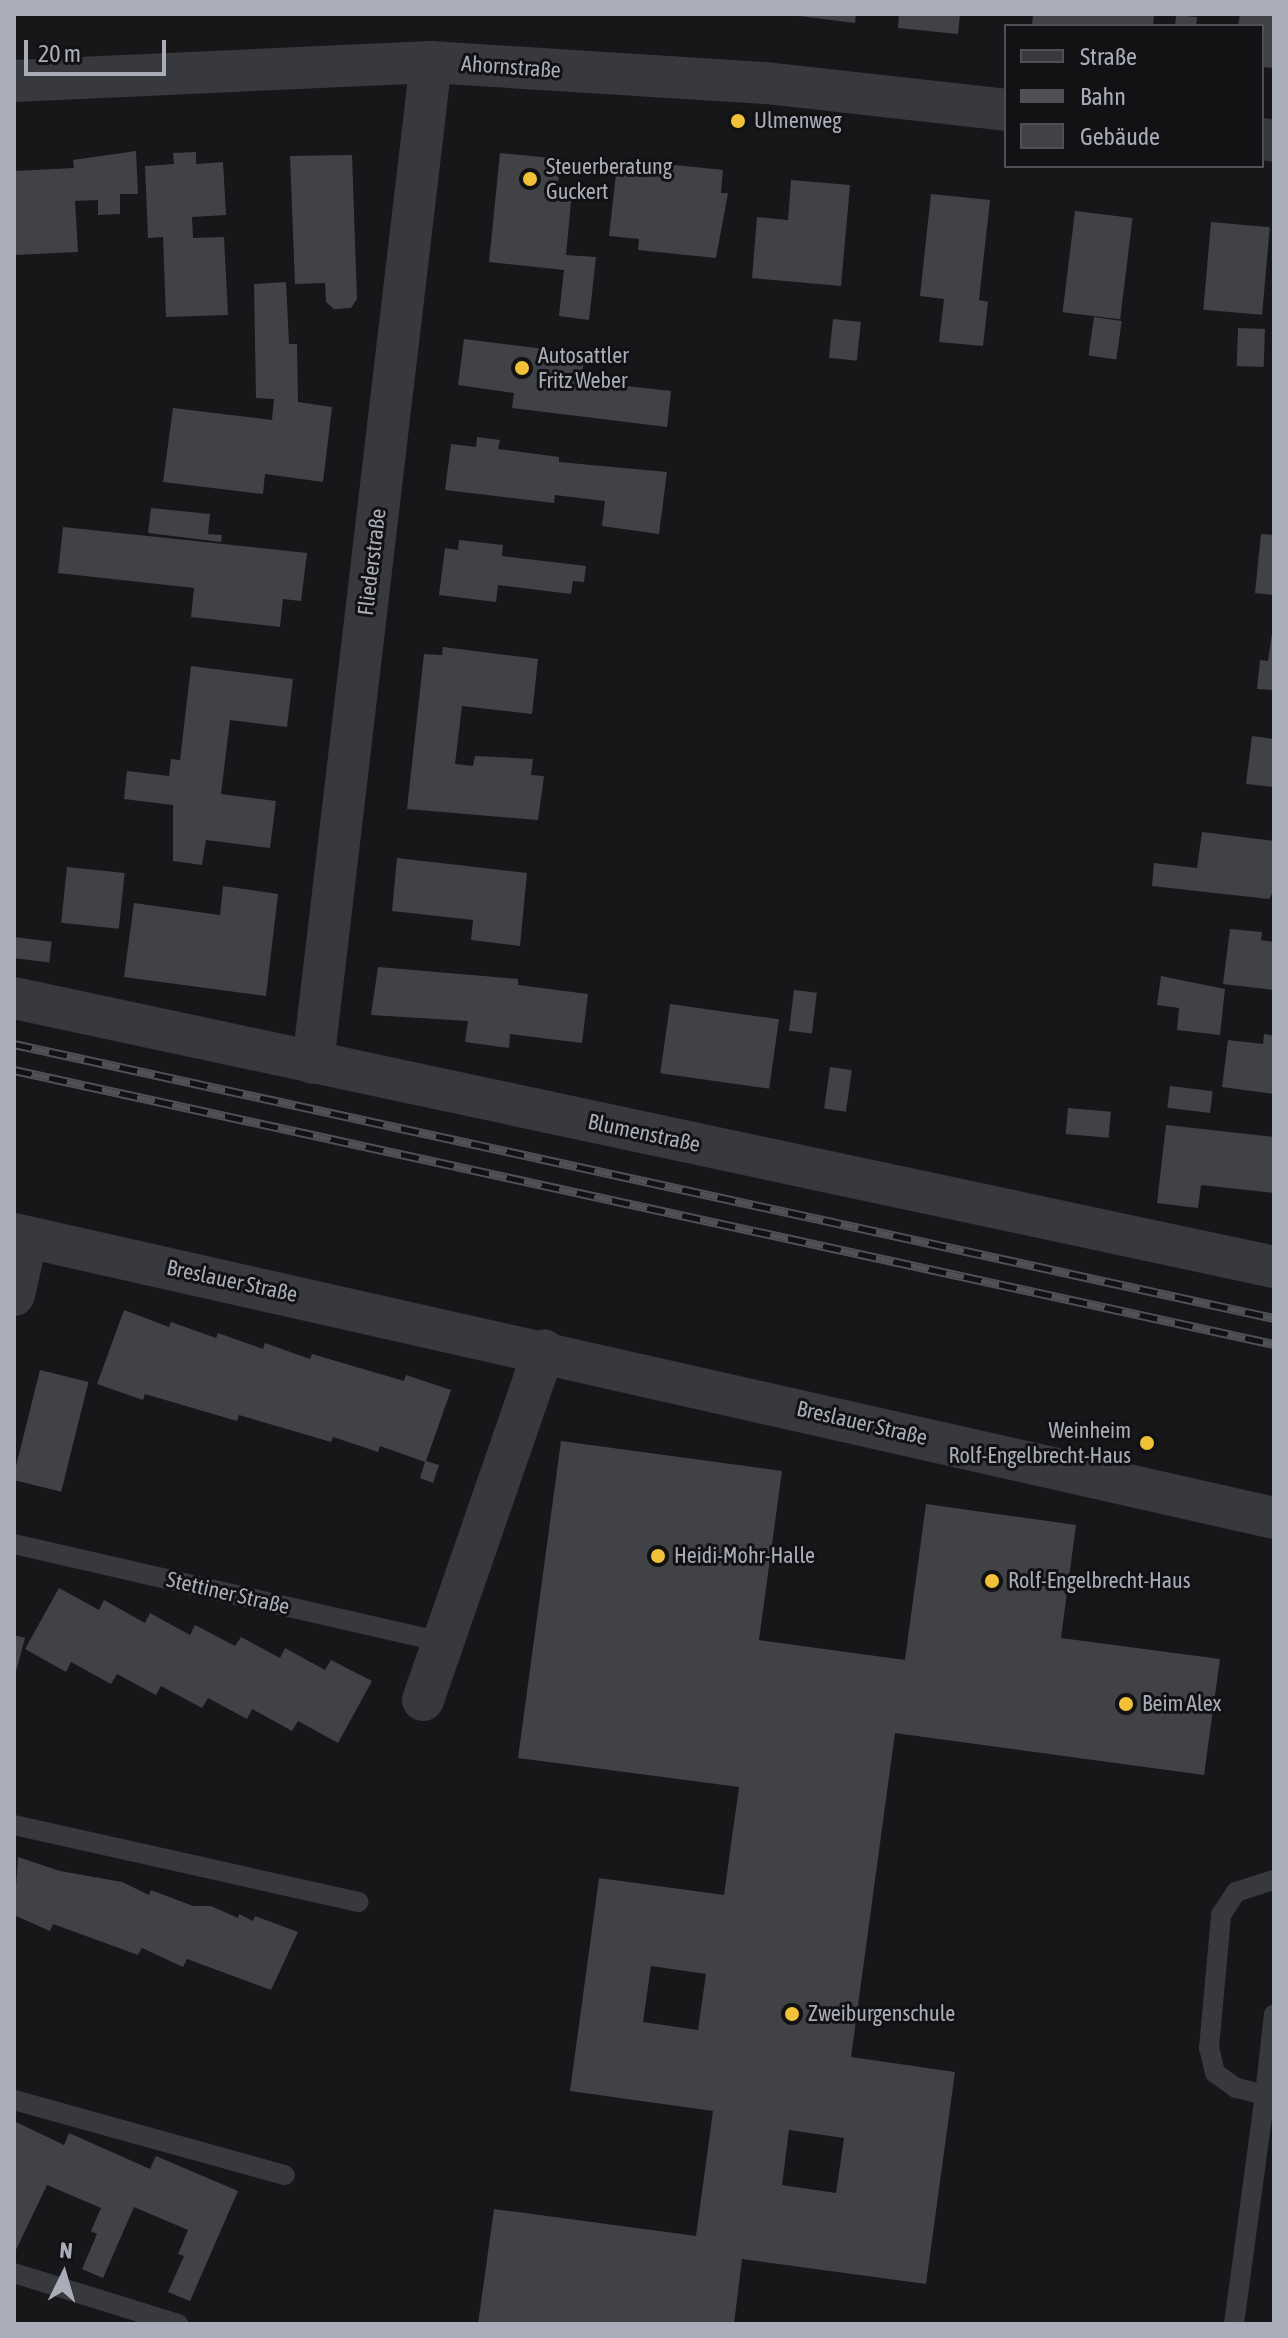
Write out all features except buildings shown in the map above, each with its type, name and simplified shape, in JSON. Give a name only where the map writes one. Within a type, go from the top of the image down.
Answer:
[{"type":"street","name":"Ahornstraße","points":[[14,81],[431,62],[766,83],[1004,110]]},
{"type":"street","name":"Fliederstraße","points":[[313,1063],[431,62]]},
{"type":"street","name":"Blumenstraße","points":[[14,998],[1274,1267]]},
{"type":"street","points":[[14,1295],[21,1235]]},
{"type":"street","name":"Breslauer Straße","points":[[21,1235],[544,1350],[1274,1518]]},
{"type":"street","points":[[423,1700],[544,1350]]},
{"type":"lane","name":"Stettiner Straße","points":[[14,1544],[441,1642]]},
{"type":"lane","points":[[14,1825],[359,1902]]},
{"type":"lane","points":[[1265,2095],[1236,2088],[1215,2073],[1209,2048],[1221,1915],[1236,1892],[1274,1880]]},
{"type":"lane","points":[[1234,2324],[1274,2014]]},
{"type":"lane","points":[[14,2100],[285,2175]]},
{"type":"lane","points":[[14,2273],[178,2324]]},
{"type":"railway","points":[[14,1044],[1274,1318]]},
{"type":"railway","points":[[14,1070],[1274,1344]]},
{"type":"place","name":"Ulmenweg","points":[[738,121]]},
{"type":"place","name":"Steuerberatung Guckert","points":[[530,179]]},
{"type":"place","name":"Autosattler Fritz Weber","points":[[522,368]]},
{"type":"place","name":"Weinheim Rolf-Engelbrecht-Haus","points":[[1147,1443]]},
{"type":"place","name":"Heidi-Mohr-Halle","points":[[658,1556]]},
{"type":"place","name":"Rolf-Engelbrecht-Haus","points":[[992,1581]]},
{"type":"place","name":"Beim Alex","points":[[1126,1704]]},
{"type":"place","name":"Zweiburgenschule","points":[[792,2014]]}]
